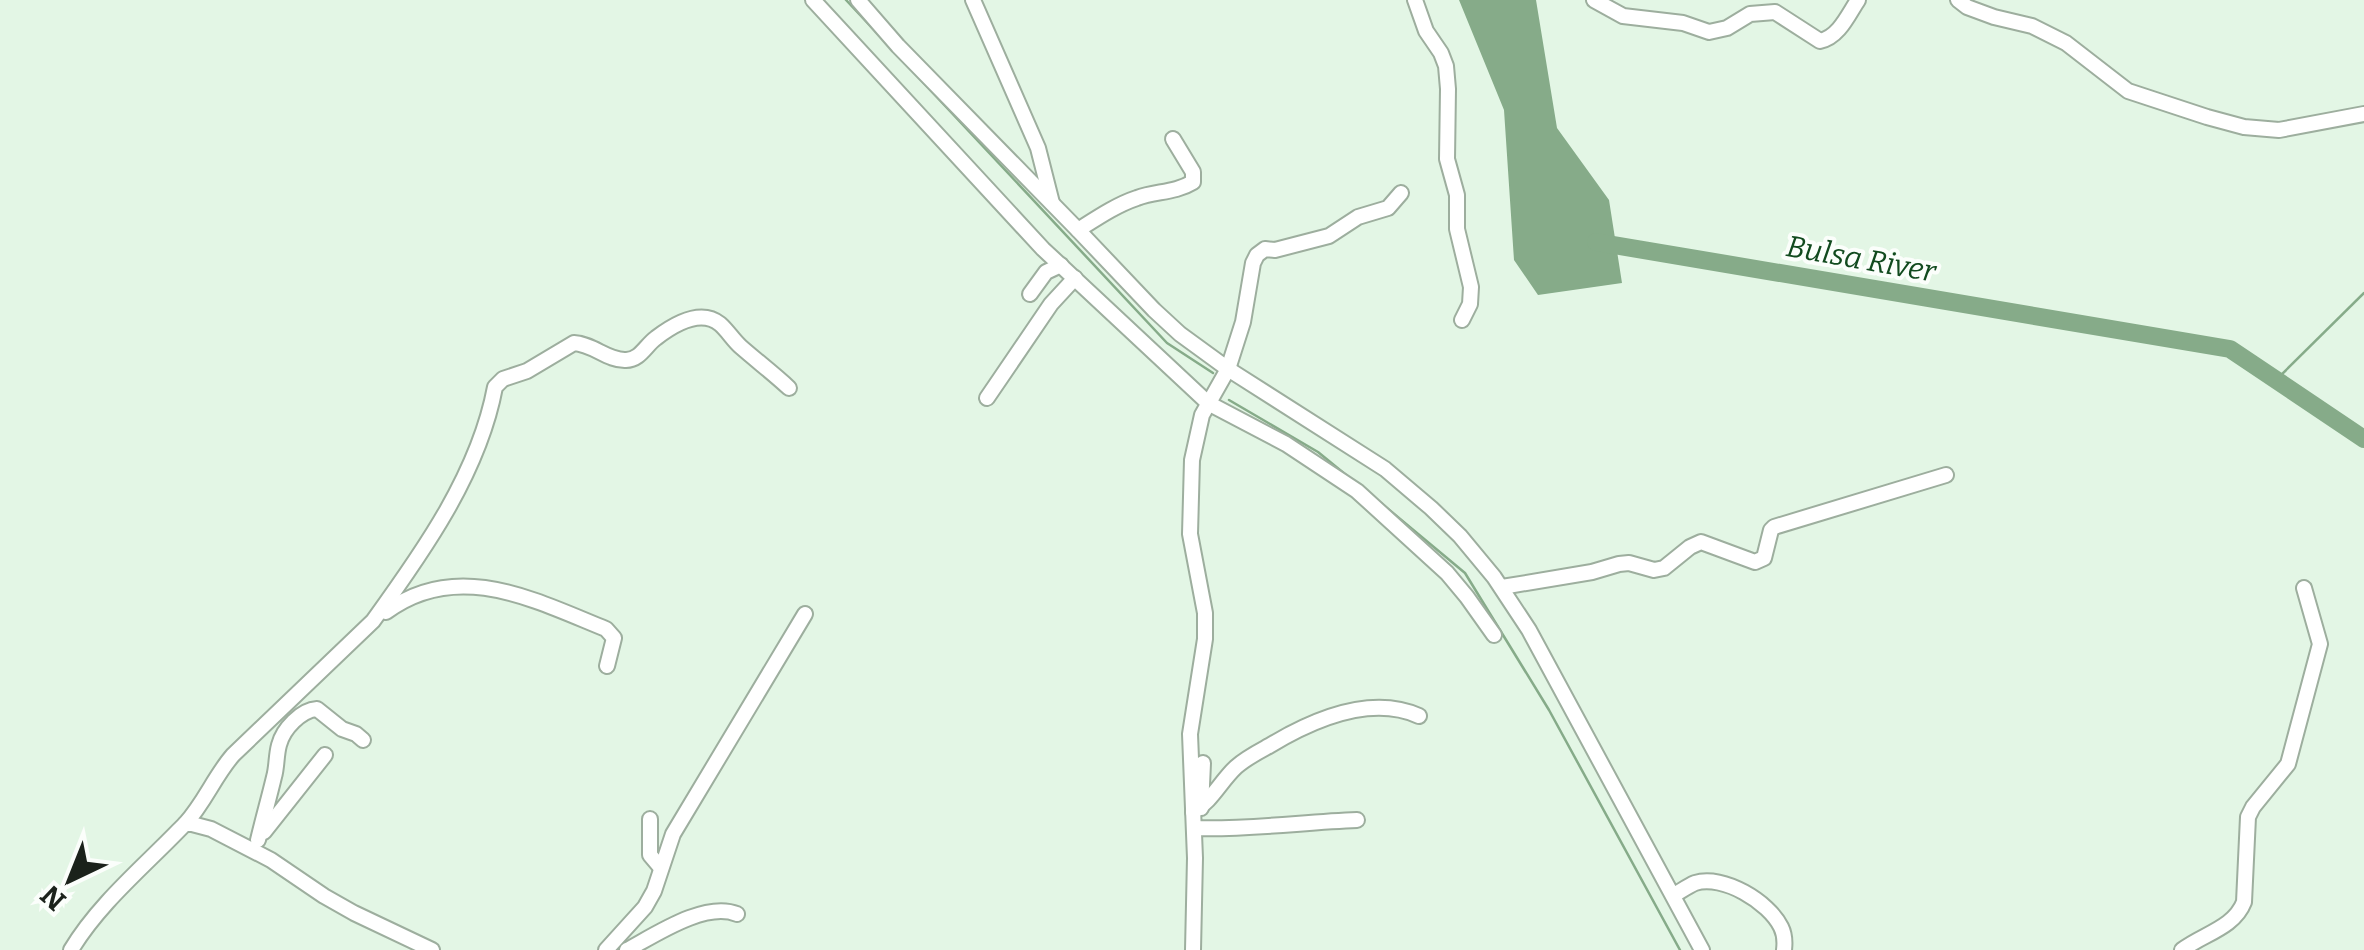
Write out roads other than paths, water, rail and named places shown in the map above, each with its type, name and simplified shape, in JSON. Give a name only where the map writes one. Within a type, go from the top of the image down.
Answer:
[{"type":"street","points":[[813,0],[1061,265],[1208,403],[1286,444],[1357,490],[1447,573],[1494,635]]},
{"type":"street","points":[[858,0],[1154,310],[1228,369],[1393,475],[1452,528],[1502,587],[1528,630],[1702,950]]},
{"type":"street","points":[[973,0],[1038,148],[1052,204]]},
{"type":"street","points":[[1416,0],[1426,32],[1446,66],[1447,159],[1457,194],[1457,229],[1471,286],[1470,304],[1462,320]]},
{"type":"street","points":[[1594,0],[1624,16],[1683,23],[1709,32],[1727,28],[1750,14],[1775,12],[1820,41],[1835,34],[1858,0]]},
{"type":"street","points":[[1958,0],[1994,17],[2032,26],[2066,44],[2128,91],[2207,117],[2244,127],[2280,130],[2364,114]]},
{"type":"street","points":[[1078,230],[1124,202],[1181,190],[1192,182],[1193,172],[1173,139]]},
{"type":"street","points":[[1193,950],[1196,816],[1190,734],[1205,639],[1205,613],[1189,508],[1198,426],[1228,369],[1243,322],[1257,254],[1329,236],[1358,217],[1388,208],[1401,192]]},
{"type":"street","points":[[1030,294],[1046,272],[1061,265]]},
{"type":"street","points":[[988,398],[1056,297],[1074,278]]},
{"type":"street","points":[[373,622],[429,538],[468,469],[487,426],[495,388],[503,378],[527,371],[574,343],[616,359],[631,360],[676,324],[708,318],[790,388]]},
{"type":"street","points":[[1502,587],[1619,564],[1664,568],[1701,542],[1755,562],[1764,558],[1774,528],[1946,476]]},
{"type":"street","points":[[70,950],[86,926],[185,824],[233,755],[398,602],[442,586],[496,588],[606,629],[614,638],[607,666]]},
{"type":"street","points":[[2182,950],[2232,920],[2244,902],[2248,817],[2288,764],[2320,644],[2304,588]]},
{"type":"street","points":[[606,950],[654,891],[672,834],[805,614]]},
{"type":"street","points":[[1196,816],[1238,765],[1320,720],[1340,712],[1388,708],[1419,716]]},
{"type":"street","points":[[256,845],[279,744],[300,716],[318,709],[334,724],[363,740]]},
{"type":"street","points":[[256,845],[325,756]]},
{"type":"street","points":[[1196,816],[1204,762]]},
{"type":"street","points":[[1196,816],[1226,830],[1358,820]]},
{"type":"street","points":[[650,819],[650,855],[661,868]]},
{"type":"street","points":[[185,824],[256,845],[324,896],[432,950]]},
{"type":"street","points":[[1674,895],[1697,882],[1712,882],[1749,894],[1780,925],[1784,950]]},
{"type":"street","points":[[627,950],[678,922],[716,909],[737,914]]},
{"type":"waterway","points":[[846,0],[1167,343],[1213,373]]},
{"type":"waterway","name":"Bulsa River","points":[[1596,242],[2230,349],[2364,439]]},
{"type":"waterway","points":[[2276,380],[2364,293]]},
{"type":"waterway","points":[[1229,400],[1318,452],[1351,479]]},
{"type":"waterway","points":[[1381,503],[1465,573],[1549,710],[1680,950]]}]
